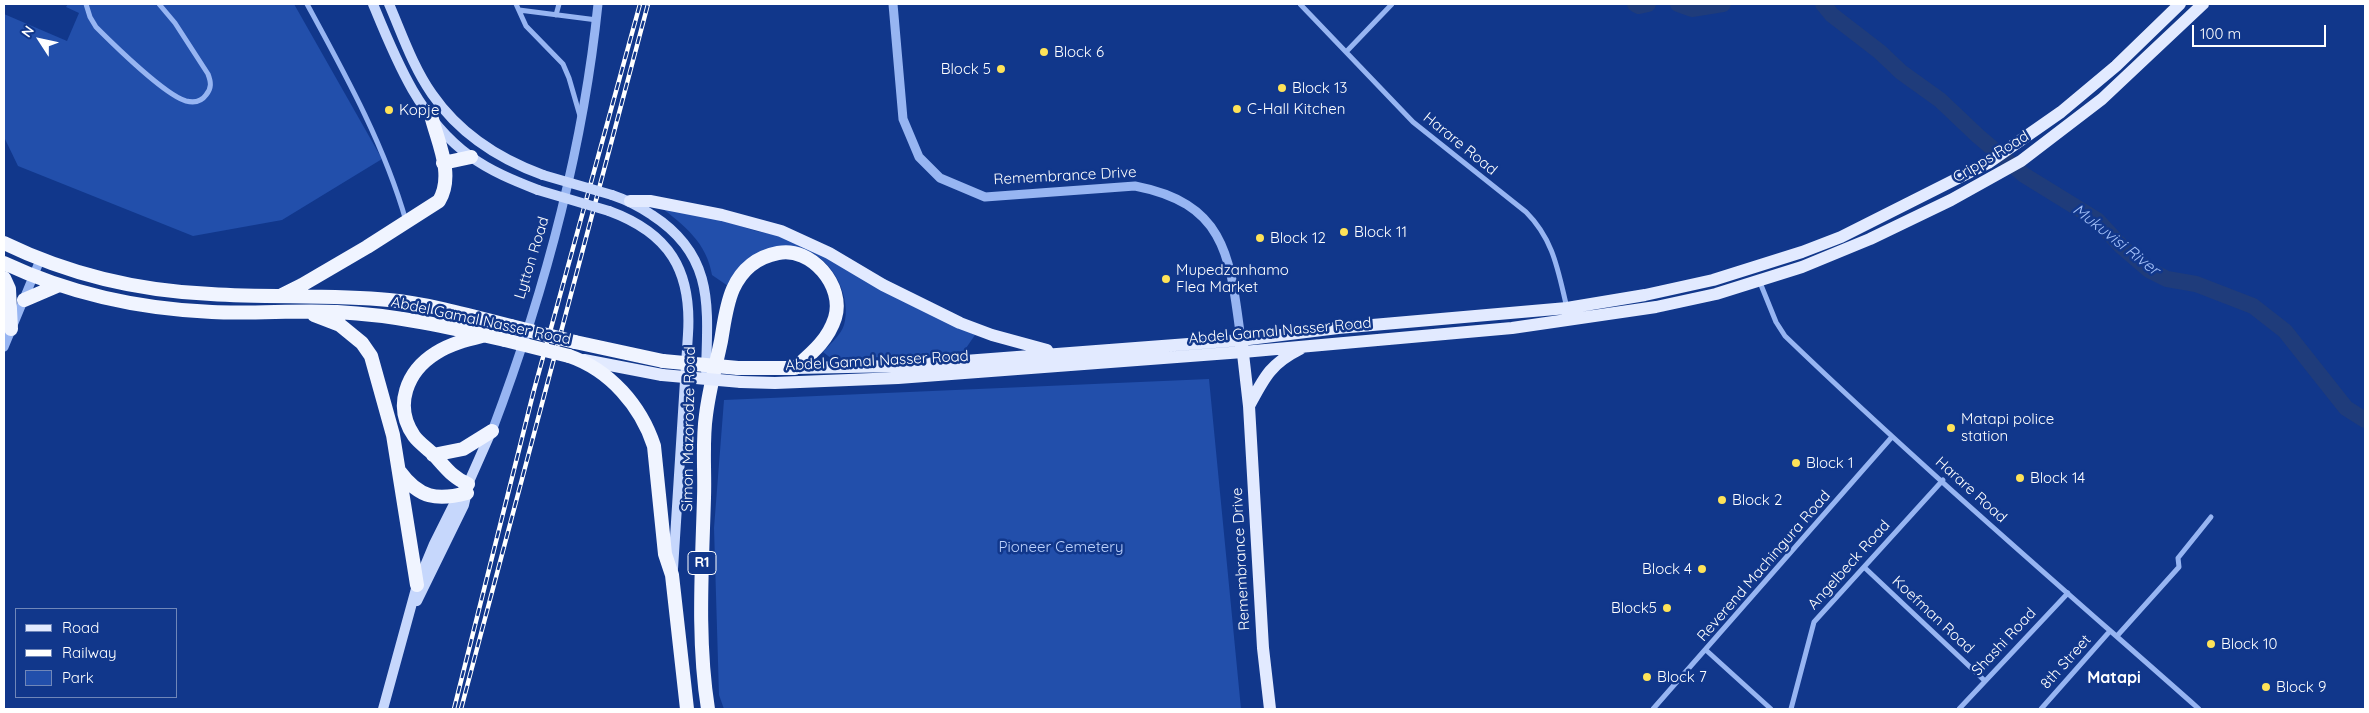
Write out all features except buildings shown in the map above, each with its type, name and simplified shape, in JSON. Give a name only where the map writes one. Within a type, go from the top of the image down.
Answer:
[{"type":"highway","points":[[279,296],[302,285],[439,201],[445,192],[447,183],[444,163],[432,119]]},
{"type":"highway","points":[[444,163],[471,158]]},
{"type":"highway","name":"Abdel Gamal Nasser Road","points":[[4,243],[40,260],[141,287],[212,294],[390,300],[426,305],[511,326],[575,342],[662,368],[795,368]]},
{"type":"highway","points":[[705,416],[733,289],[751,264],[758,259],[781,252],[792,252],[814,262],[833,287],[836,303],[836,316],[823,342],[795,368]]},
{"type":"highway","name":"Abdel Gamal Nasser Road","points":[[4,263],[33,277],[110,299],[182,310],[214,312],[305,311],[404,318],[486,335],[573,357]]},
{"type":"highway","points":[[4,278],[9,289],[11,329]]},
{"type":"highway","points":[[24,300],[59,285]]},
{"type":"highway","points":[[305,311],[340,325],[362,343],[371,356],[393,435],[417,585]]},
{"type":"highway","points":[[400,472],[410,485],[425,494],[441,498],[464,491],[454,477],[414,436],[407,424],[403,404],[408,384],[414,374],[436,353],[462,341],[486,335]]},
{"type":"highway","points":[[573,357],[599,372],[614,385],[630,399],[644,419],[654,446],[665,554],[672,575]]},
{"type":"highway","name":"Simon Mazorodze Road","points":[[705,416],[702,583],[704,678],[708,709]]},
{"type":"highway","points":[[433,455],[463,449],[492,431]]},
{"type":"highway","name":"Simon Mazorodze Road","points":[[672,575],[687,709]]},
{"type":"main road","name":"R1","points":[[373,4],[407,80],[444,134],[471,158]]},
{"type":"main road","name":"Simon Mazorodze Road","points":[[388,4],[420,74],[443,108],[460,126],[496,154],[543,175],[630,200],[675,233],[689,249],[702,276],[707,333],[705,416]]},
{"type":"main road","name":"Cripps Road","points":[[1757,267],[1802,252],[1857,230],[2006,152],[2061,112],[2116,66],[2180,4]]},
{"type":"main road","name":"Cripps Road","points":[[1759,280],[1802,267],[1870,239],[1950,200],[2021,161],[2102,99],[2203,4]]},
{"type":"main road","name":"Simon Mazorodze Road","points":[[471,158],[538,190],[630,219],[663,244],[682,272],[688,298],[688,334],[672,575]]},
{"type":"main road","points":[[630,200],[650,201],[722,215],[781,231],[828,253],[883,285],[960,323],[992,335],[1055,353]]},
{"type":"main road","name":"Abdel Gamal Nasser Road","points":[[573,357],[662,368],[741,382],[775,383],[898,378],[1242,346],[1338,328],[1567,308],[1679,288],[1757,267]]},
{"type":"main road","name":"Abdel Gamal Nasser Road","points":[[795,368],[899,366],[1055,353],[1242,346],[1306,346],[1568,321],[1656,308],[1716,294],[1759,280]]},
{"type":"main road","name":"Remembrance Drive","points":[[1242,346],[1249,406],[1263,648],[1270,709]]},
{"type":"main road","points":[[1249,406],[1264,378],[1282,358],[1306,346]]},
{"type":"main road","name":"Lytton Road","points":[[384,709],[392,672],[412,610],[417,585],[492,431]]},
{"type":"main road","name":"Lytton Road","points":[[412,610],[464,505],[464,491]]},
{"type":"main road","points":[[1269,694],[1278,709]]},
{"type":"street","points":[[86,4],[90,17],[96,27],[165,88],[186,101],[195,102],[203,100],[210,92],[212,83],[208,74],[175,23],[159,4]]},
{"type":"street","points":[[307,4],[364,111],[399,195],[406,222]]},
{"type":"street","points":[[516,4],[526,26],[563,64],[582,122]]},
{"type":"street","points":[[556,15],[558,4]]},
{"type":"street","name":"Lytton Road","points":[[492,431],[513,374],[563,207],[582,122],[598,4]]},
{"type":"street","name":"Remembrance Drive","points":[[893,4],[903,119],[919,157],[940,178],[985,197],[1135,186],[1157,190],[1183,201],[1197,211],[1210,225],[1225,248],[1242,346]]},
{"type":"street","name":"Harare Road","points":[[1300,4],[1413,122],[1526,212],[1538,224],[1548,240],[1554,255],[1567,308],[1568,321]]},
{"type":"street","points":[[1346,52],[1392,4]]},
{"type":"street","points":[[519,10],[597,20]]},
{"type":"street","points":[[4,347],[40,260]]},
{"type":"street","name":"Harare Road","points":[[1757,267],[1759,280],[1776,322],[1785,336],[1891,438],[1942,480],[2199,709]]},
{"type":"street","name":"Reverend Machingura Road","points":[[1654,709],[1891,438]]},
{"type":"street","name":"Angelbeck Road","points":[[1790,709],[1814,622],[1942,480]]},
{"type":"street","points":[[2116,636],[2179,567],[2178,558],[2211,517]]},
{"type":"street","name":"Koefman Road","points":[[1864,567],[1985,681]]},
{"type":"street","name":"Shashi Road","points":[[1959,709],[2068,593]]},
{"type":"street","name":"8th Street","points":[[2041,709],[2110,631]]},
{"type":"street","points":[[1706,651],[1771,709]]},
{"type":"green space","points":[[68,4],[294,4],[382,159],[282,220],[193,236],[18,166],[4,137],[4,14],[67,41],[79,13],[66,7]]},
{"type":"green space","points":[[659,206],[708,216],[756,231],[781,236],[811,248],[903,301],[975,335],[964,351],[933,355],[832,359],[823,352],[838,336],[844,325],[846,315],[843,293],[839,282],[826,263],[808,251],[785,248],[728,286],[712,275],[700,244],[677,220]]},
{"type":"green space","name":"Pioneer Cemetery","points":[[1209,379],[1241,709],[724,709],[719,695],[714,528],[724,400]]},
{"type":"waterway","name":"Mukuvisi River","points":[[1635,4],[1639,6],[1648,4]]},
{"type":"waterway","name":"Mukuvisi River","points":[[1678,4],[1692,9],[1723,4]]},
{"type":"waterway","name":"Mukuvisi River","points":[[1823,4],[1832,15],[1880,52],[1901,72],[1940,100],[1978,136],[2024,175],[2097,220],[2122,247],[2149,270],[2167,279],[2196,284],[2253,306],[2285,331],[2346,408],[2365,420]]},
{"type":"railway","points":[[454,709],[534,390],[640,4]]},
{"type":"railway","points":[[461,709],[648,4]]},
{"type":"place","name":"Block 6","points":[[1044,52]]},
{"type":"place","name":"Block 5","points":[[1001,69]]},
{"type":"place","name":"Block 13","points":[[1282,88]]},
{"type":"place","name":"C-Hall Kitchen","points":[[1237,109]]},
{"type":"place","name":"Kopje","points":[[389,110]]},
{"type":"place","name":"Block 11","points":[[1344,232]]},
{"type":"place","name":"Block 12","points":[[1260,238]]},
{"type":"place","name":"Mupedzanhamo Flea Market","points":[[1166,279]]},
{"type":"place","name":"Matapi police station","points":[[1951,428]]},
{"type":"place","name":"Block 1","points":[[1796,463]]},
{"type":"place","name":"Block 14","points":[[2020,478]]},
{"type":"place","name":"Block 2","points":[[1722,500]]},
{"type":"place","name":"Block 4","points":[[1702,569]]},
{"type":"place","name":"Block5","points":[[1667,608]]},
{"type":"place","name":"Block 10","points":[[2211,644]]},
{"type":"place","name":"Block 7","points":[[1647,677]]},
{"type":"place","name":"Block 9","points":[[2266,687]]},
{"type":"district","name":"Matapi","points":[[2114,678]]}]
